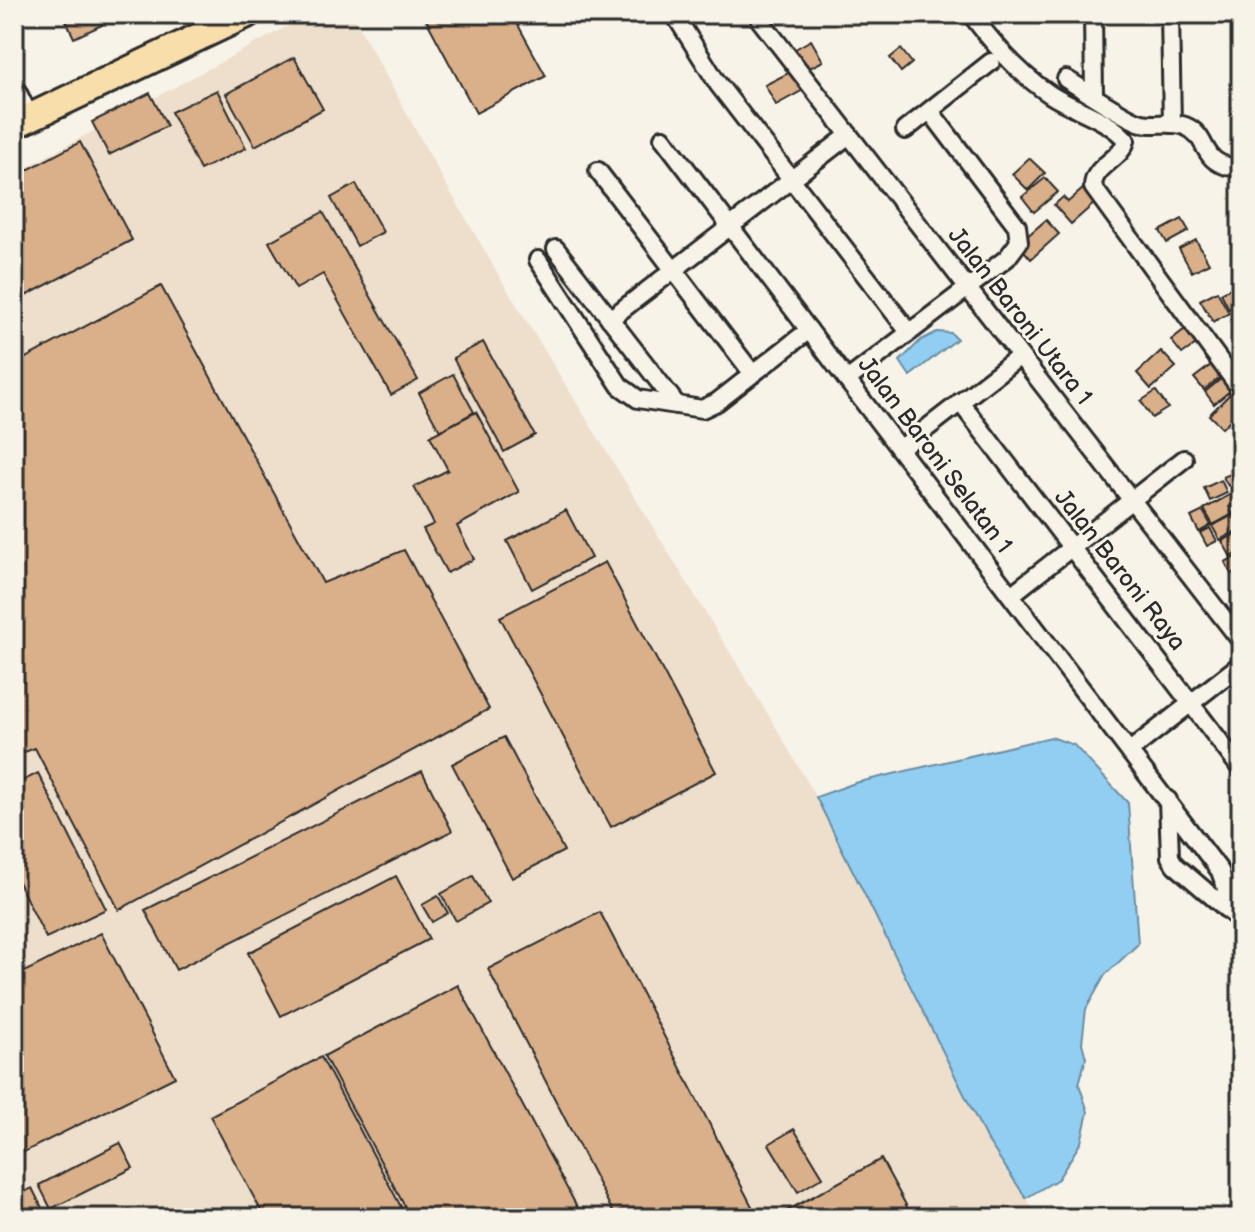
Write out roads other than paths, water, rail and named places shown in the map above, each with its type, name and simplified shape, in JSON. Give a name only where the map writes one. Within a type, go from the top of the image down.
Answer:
[{"type":"main road","points":[[22,121],[247,14]]},
{"type":"street","points":[[971,14],[986,35],[1025,76],[1126,140],[1124,148],[1095,174],[1093,187],[1241,390]]},
{"type":"street","points":[[1093,14],[1094,96]]},
{"type":"street","points":[[1170,14],[1172,124]]},
{"type":"street","points":[[678,20],[718,84],[909,332]]},
{"type":"street","name":"Jalan Baroni Utara 1","points":[[760,20],[1241,641]]},
{"type":"street","points":[[905,130],[991,62]]},
{"type":"street","points":[[1066,79],[1140,123],[1184,125],[1196,133],[1210,158],[1225,167],[1241,168]]},
{"type":"street","points":[[14,85],[22,121]]},
{"type":"street","points":[[847,380],[1007,258],[1019,242],[1017,226],[930,111]]},
{"type":"street","points":[[610,319],[849,135]]},
{"type":"street","name":"Jalan Baroni Selatan 1","points":[[663,138],[1220,871],[1226,888],[1225,908]]},
{"type":"street","points":[[598,171],[753,374]]},
{"type":"street","points":[[556,249],[677,405]]},
{"type":"street","points":[[538,260],[620,386],[638,399],[702,409],[717,402],[809,330]]},
{"type":"street","points":[[900,449],[1020,356]]},
{"type":"street","name":"Jalan Baroni Raya","points":[[960,402],[1241,769]]},
{"type":"street","points":[[1011,595],[1184,459]]},
{"type":"street","points":[[1131,750],[1241,664]]},
{"type":"street","points":[[1168,800],[1170,857],[1175,865],[1241,921]]},
{"type":"water","points":[[937,332],[951,333],[957,339],[910,376],[900,361],[921,340]]},
{"type":"water","points":[[1051,737],[1074,745],[1128,803],[1138,944],[1105,975],[1086,1009],[1082,1043],[1086,1058],[1079,1084],[1088,1112],[1081,1142],[1058,1179],[1026,1198],[986,1138],[816,797],[855,783]]}]
